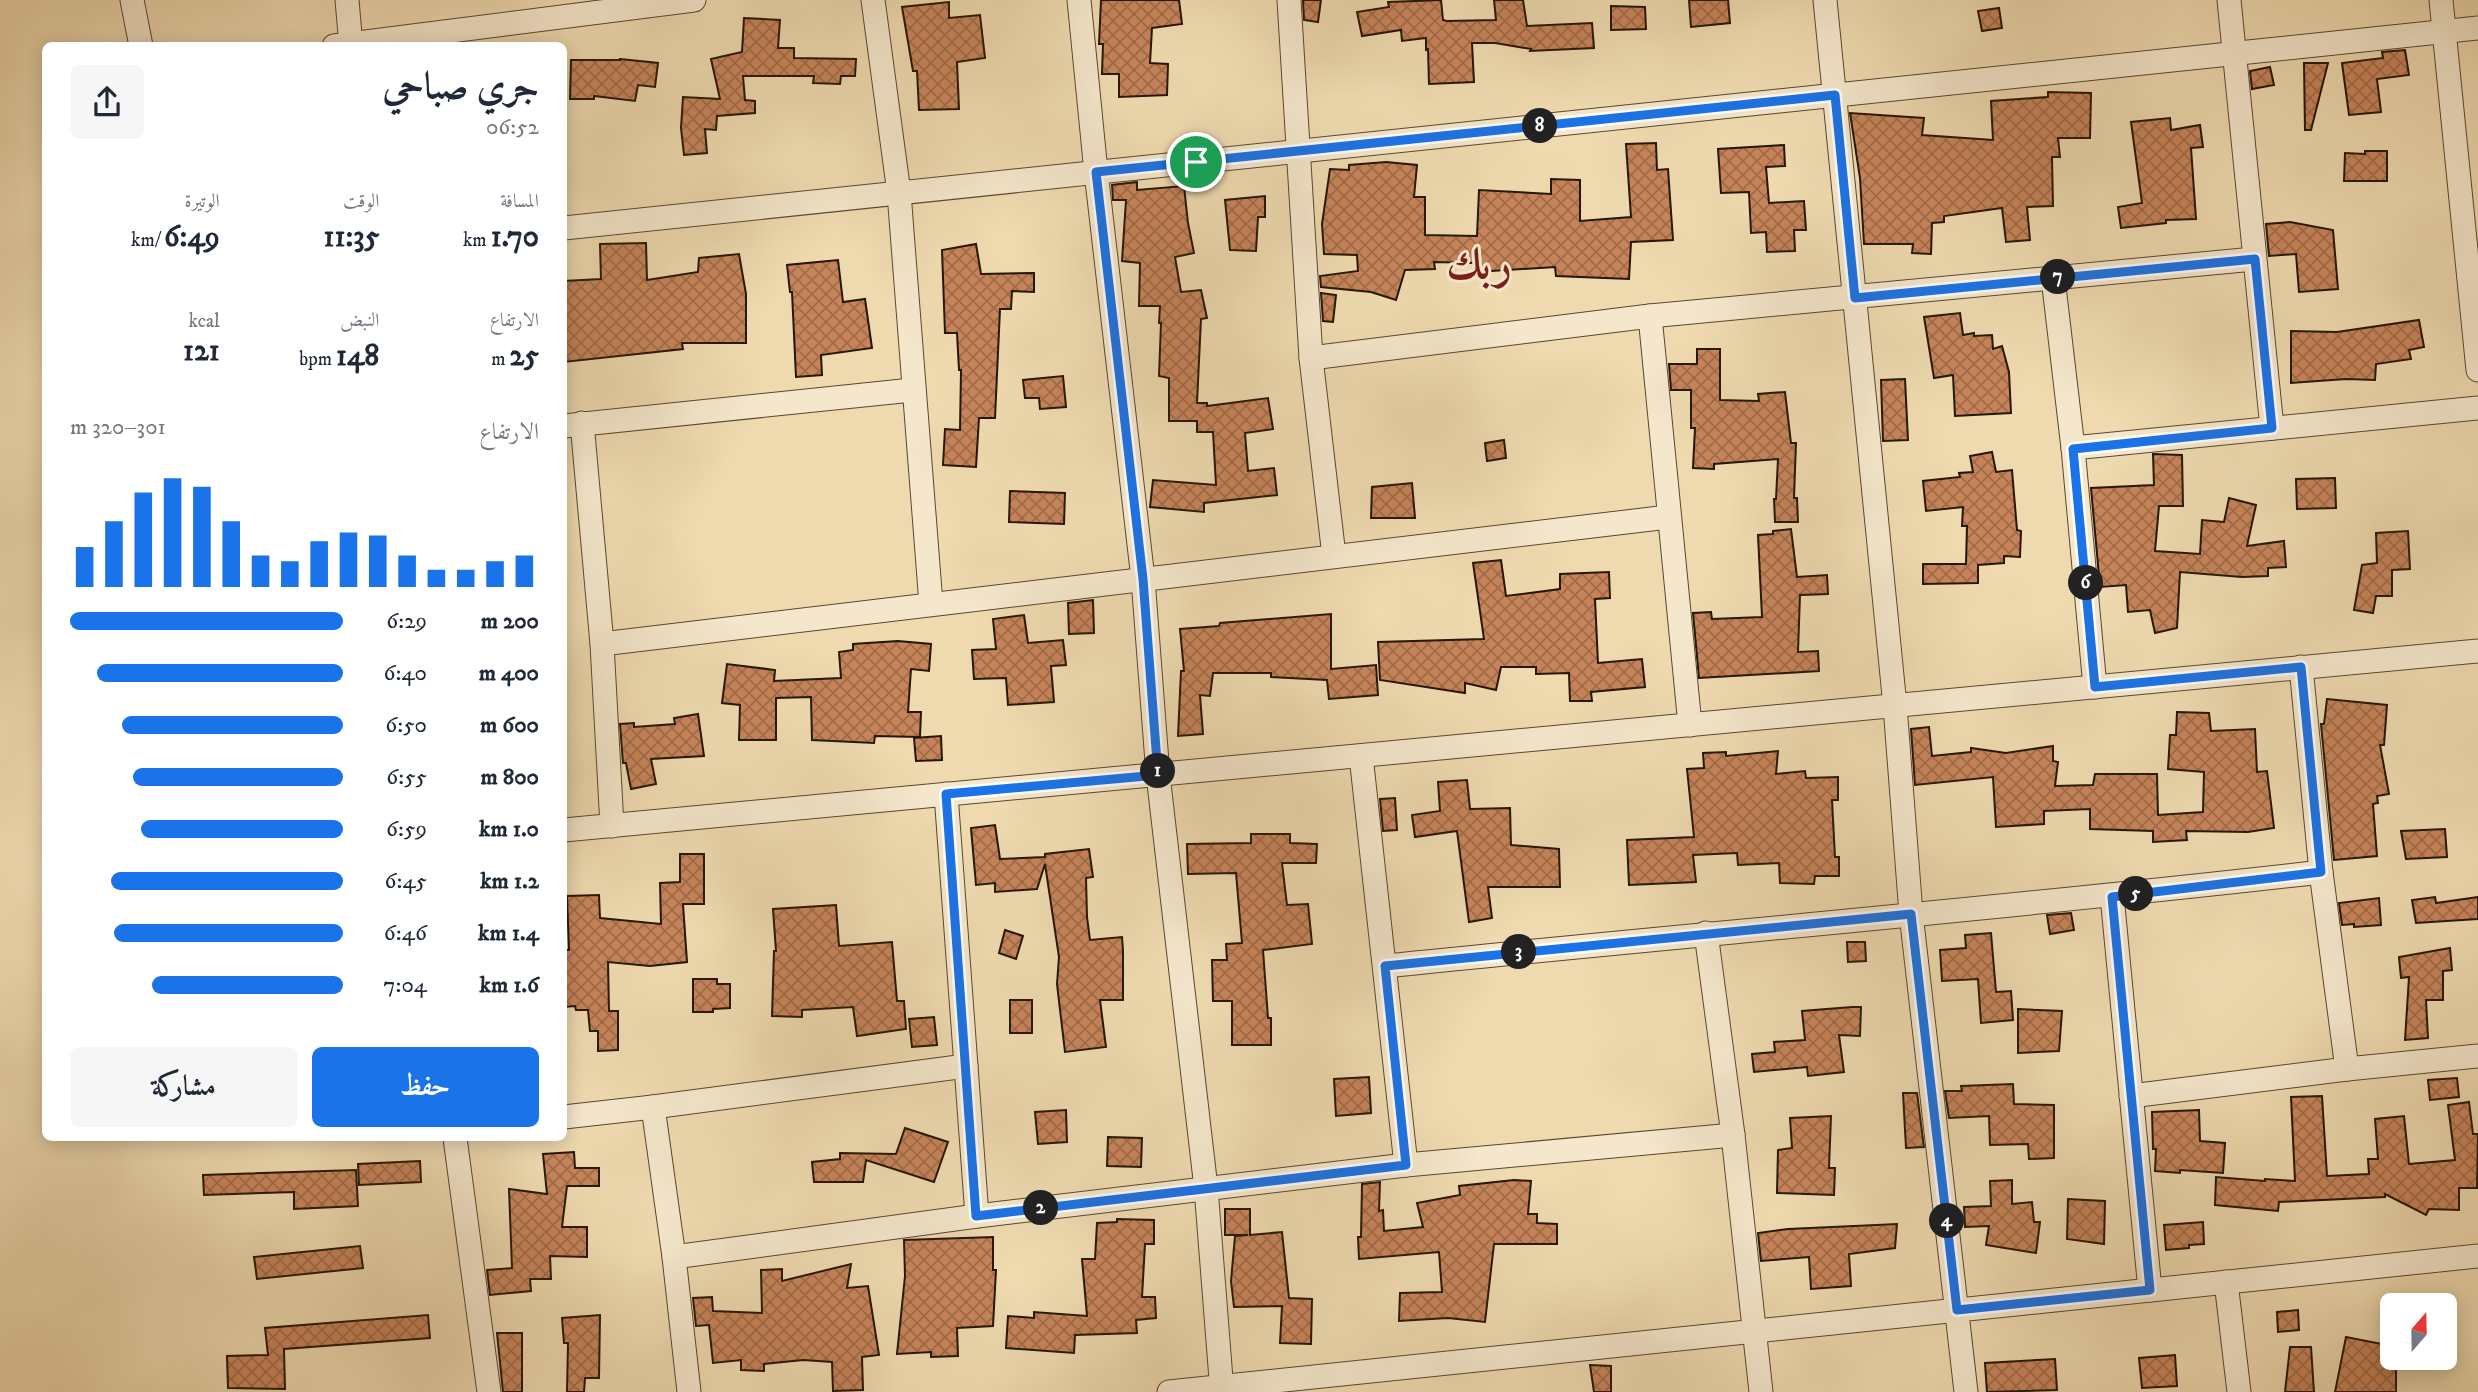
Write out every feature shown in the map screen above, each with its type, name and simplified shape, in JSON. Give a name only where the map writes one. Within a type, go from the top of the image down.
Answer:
[{"type":"street","points":[[132,0],[140,42]]},
{"type":"street","points":[[345,42],[347,0]]},
{"type":"street","points":[[361,42],[534,9],[694,0]]},
{"type":"street","points":[[873,0],[898,193],[931,604]]},
{"type":"street","points":[[1079,0],[1143,579],[1158,775],[1206,1188],[1222,1389]]},
{"type":"street","points":[[1289,0],[1311,358],[1334,556]]},
{"type":"street","points":[[1825,0],[1895,706],[1911,914],[1966,1392]]},
{"type":"street","points":[[2229,0],[2272,428]]},
{"type":"street","points":[[2441,0],[2478,370]]},
{"type":"street","points":[[567,228],[2478,28]]},
{"type":"street","points":[[1311,358],[1650,316],[2255,259]]},
{"type":"street","points":[[2053,278],[2073,449],[2095,687]]},
{"type":"street","points":[[1650,316],[1690,725]]},
{"type":"street","points":[[612,826],[602,643],[573,425],[912,390]]},
{"type":"street","points":[[2073,449],[2478,408]]},
{"type":"street","points":[[602,643],[1668,517]]},
{"type":"street","points":[[567,830],[2478,651]]},
{"type":"street","points":[[2301,667],[2321,872],[2347,1069]]},
{"type":"street","points":[[1361,756],[1406,1165]]},
{"type":"street","points":[[946,794],[976,1216]]},
{"type":"street","points":[[1385,966],[1706,933],[2112,897],[2321,872]]},
{"type":"street","points":[[2112,897],[2150,1290]]},
{"type":"street","points":[[1706,933],[1733,1135],[1761,1392]]},
{"type":"street","points":[[2131,1096],[2478,1056]]},
{"type":"street","points":[[567,1116],[966,1066]]},
{"type":"street","points":[[653,1107],[690,1392]]},
{"type":"street","points":[[674,1257],[1206,1188],[1406,1165],[1733,1135]]},
{"type":"street","points":[[455,1141],[489,1392]]},
{"type":"street","points":[[1169,1392],[1222,1389],[2478,1256]]},
{"type":"street","points":[[2225,1282],[2239,1392]]},
{"type":"building","points":[[1101,0],[1179,0],[1182,24],[1152,28],[1150,63],[1168,64],[1167,95],[1119,97],[1119,74],[1102,74],[1103,44],[1099,44]]},
{"type":"building","points":[[1303,0],[1321,0],[1318,22],[1304,20]]},
{"type":"building","points":[[1441,0],[1443,20],[1447,21],[1496,20],[1494,0],[1523,0],[1527,26],[1592,23],[1594,48],[1530,51],[1531,49],[1495,43],[1472,43],[1474,82],[1429,84],[1426,38],[1402,41],[1401,30],[1362,36],[1357,12],[1389,7],[1388,2]]},
{"type":"building","points":[[1689,0],[1728,0],[1730,23],[1691,27]]},
{"type":"building","points":[[949,2],[949,18],[980,15],[985,58],[957,62],[959,109],[919,110],[917,71],[913,71],[902,7]]},
{"type":"building","points":[[1611,6],[1645,7],[1646,29],[1611,30]]},
{"type":"building","points":[[1999,8],[2002,28],[1982,31],[1978,11]]},
{"type":"building","points":[[744,18],[780,20],[778,48],[794,48],[794,58],[856,59],[855,76],[841,76],[840,84],[813,83],[814,76],[743,76],[745,100],[755,101],[755,113],[717,116],[716,130],[705,129],[707,153],[684,155],[681,128],[683,97],[720,99],[711,59],[742,52]]},
{"type":"building","points":[[2405,50],[2409,75],[2377,79],[2381,112],[2349,115],[2342,63],[2383,58],[2382,52]]},
{"type":"building","points":[[620,59],[658,63],[655,87],[638,85],[635,101],[594,96],[594,99],[570,99],[571,60]]},
{"type":"building","points":[[2304,63],[2328,63],[2311,130],[2305,130]]},
{"type":"building","points":[[2270,67],[2274,85],[2252,89],[2250,71]]},
{"type":"building","points":[[2048,92],[2091,93],[2090,138],[2058,138],[2060,157],[2052,157],[2053,206],[2027,207],[2030,240],[2006,242],[2002,208],[1944,216],[1944,222],[1932,223],[1931,254],[1912,253],[1913,244],[1864,244],[1860,178],[1850,113],[1924,118],[1922,135],[1993,140],[1991,101],[2048,97]]},
{"type":"building","points":[[2170,118],[2171,130],[2200,125],[2203,147],[2191,148],[2196,219],[2166,220],[2166,223],[2121,228],[2118,207],[2142,203],[2131,122]]},
{"type":"building","points":[[1656,143],[1657,170],[1668,169],[1673,240],[1631,242],[1629,279],[1556,276],[1555,267],[1476,272],[1475,263],[1434,262],[1435,269],[1405,270],[1396,300],[1371,292],[1321,287],[1320,276],[1358,271],[1357,255],[1324,254],[1322,224],[1330,169],[1349,170],[1349,165],[1386,162],[1417,165],[1414,197],[1425,197],[1425,235],[1477,236],[1479,190],[1551,194],[1551,179],[1580,180],[1580,221],[1631,217],[1626,144]]},
{"type":"building","points":[[1784,145],[1785,166],[1766,167],[1769,203],[1804,201],[1806,230],[1794,230],[1795,251],[1767,252],[1766,232],[1751,233],[1749,192],[1721,193],[1718,149]]},
{"type":"building","points":[[2365,151],[2387,151],[2387,181],[2344,181],[2345,153],[2365,154]]},
{"type":"building","points":[[1137,182],[1137,190],[1184,186],[1194,253],[1175,257],[1181,292],[1201,290],[1207,318],[1201,319],[1197,403],[1207,403],[1207,406],[1268,398],[1273,429],[1245,433],[1248,471],[1274,468],[1277,495],[1204,503],[1204,512],[1150,507],[1153,480],[1216,485],[1213,432],[1197,432],[1197,421],[1169,421],[1169,378],[1159,376],[1160,306],[1139,306],[1140,263],[1122,261],[1126,200],[1113,200],[1112,185]]},
{"type":"building","points":[[1265,196],[1265,217],[1258,217],[1256,251],[1230,250],[1225,200]]},
{"type":"building","points":[[2290,222],[2333,230],[2338,289],[2299,292],[2296,254],[2269,256],[2266,224]]},
{"type":"building","points":[[646,243],[647,280],[698,272],[699,258],[739,254],[746,294],[746,343],[682,343],[683,349],[567,362],[567,281],[601,279],[600,244]]},
{"type":"building","points":[[976,244],[981,274],[1034,273],[1034,292],[1012,291],[1011,309],[1000,309],[995,418],[979,418],[976,467],[943,465],[945,429],[960,430],[961,370],[957,333],[945,333],[942,250]]},
{"type":"building","points":[[838,260],[843,302],[865,299],[872,348],[821,355],[822,375],[796,377],[792,292],[787,265]]},
{"type":"building","points":[[1321,293],[1336,295],[1333,322],[1323,321]]},
{"type":"building","points":[[1960,313],[1963,335],[1992,335],[1993,349],[2002,346],[2009,372],[2011,413],[1955,416],[1953,375],[1934,378],[1924,317]]},
{"type":"building","points":[[2419,320],[2424,347],[2409,350],[2411,359],[2376,364],[2375,380],[2291,383],[2291,331],[2337,332]]},
{"type":"building","points":[[1697,349],[1720,349],[1720,400],[1759,401],[1758,394],[1785,392],[1791,443],[1796,443],[1794,498],[1797,498],[1798,522],[1775,522],[1778,459],[1714,464],[1714,469],[1693,468],[1695,428],[1691,428],[1691,390],[1671,390],[1669,364],[1697,364]]},
{"type":"building","points":[[1063,376],[1066,407],[1040,409],[1039,398],[1025,398],[1023,380]]},
{"type":"building","points":[[1905,379],[1908,440],[1883,441],[1881,380]]},
{"type":"building","points":[[1504,440],[1506,458],[1487,461],[1485,443]]},
{"type":"building","points":[[1992,452],[1996,472],[2012,470],[2017,530],[2021,531],[2020,557],[2004,556],[2004,563],[1978,565],[1978,583],[1923,584],[1923,564],[1966,564],[1967,526],[1962,526],[1963,507],[1926,511],[1923,481],[1960,477],[1959,473],[1973,472],[1970,456]]},
{"type":"building","points":[[2153,454],[2182,455],[2183,506],[2159,506],[2155,551],[2200,554],[2202,520],[2224,522],[2229,498],[2256,505],[2247,546],[2284,541],[2286,567],[2268,568],[2268,576],[2242,577],[2180,572],[2177,628],[2155,633],[2150,610],[2128,612],[2126,585],[2100,587],[2091,488],[2154,485]]},
{"type":"building","points":[[2335,478],[2336,508],[2297,509],[2296,479]]},
{"type":"building","points":[[1412,483],[1415,518],[1371,518],[1372,487]]},
{"type":"building","points":[[1010,491],[1065,493],[1064,524],[1009,522]]},
{"type":"building","points":[[1791,529],[1797,577],[1827,575],[1828,594],[1800,595],[1798,652],[1818,651],[1819,671],[1699,678],[1693,613],[1711,612],[1712,619],[1762,617],[1758,535]]},
{"type":"building","points":[[2408,531],[2410,569],[2392,570],[2392,596],[2376,596],[2373,613],[2354,610],[2362,565],[2377,563],[2376,533]]},
{"type":"building","points":[[1501,560],[1506,596],[1560,589],[1560,574],[1609,572],[1610,598],[1595,599],[1598,663],[1642,659],[1645,687],[1591,692],[1592,701],[1570,701],[1569,673],[1536,674],[1536,667],[1501,667],[1496,690],[1465,683],[1465,693],[1380,680],[1378,642],[1484,639],[1473,563]]},
{"type":"building","points":[[1093,600],[1094,633],[1069,634],[1068,603]]},
{"type":"building","points":[[1331,614],[1331,669],[1376,665],[1378,695],[1329,699],[1327,680],[1271,677],[1271,673],[1213,673],[1210,696],[1200,695],[1203,734],[1178,736],[1181,671],[1184,671],[1180,629]]},
{"type":"building","points":[[1024,615],[1028,643],[1063,640],[1066,665],[1051,666],[1054,702],[1008,705],[1006,678],[974,679],[972,650],[996,649],[993,619]]},
{"type":"building","points":[[898,641],[931,644],[929,671],[911,669],[908,712],[921,712],[920,737],[875,736],[874,743],[812,740],[811,697],[776,698],[776,740],[739,740],[740,705],[722,703],[727,664],[775,670],[774,681],[841,678],[839,652],[853,650],[853,644]]},
{"type":"building","points":[[2327,699],[2387,705],[2384,745],[2380,745],[2389,794],[2377,796],[2378,803],[2373,804],[2377,856],[2334,860],[2321,724],[2324,724]]},
{"type":"building","points":[[2177,712],[2209,713],[2211,731],[2255,729],[2257,772],[2267,771],[2274,828],[2248,832],[2186,831],[2187,840],[2153,842],[2153,831],[2090,829],[2090,809],[2044,811],[2044,824],[1996,827],[1993,777],[1915,785],[1911,729],[1929,727],[1932,756],[1971,752],[1971,748],[2006,753],[2053,746],[2053,761],[2058,762],[2055,786],[2093,785],[2095,774],[2157,774],[2158,815],[2203,812],[2204,772],[2168,769],[2170,735],[2176,735]]},
{"type":"building","points":[[698,714],[704,756],[651,759],[656,784],[631,789],[626,763],[623,763],[620,724],[634,723],[634,727],[675,724],[674,718]]},
{"type":"building","points":[[941,736],[942,760],[916,761],[914,738]]},
{"type":"building","points":[[1778,751],[1776,774],[1805,771],[1806,778],[1838,777],[1838,800],[1832,800],[1835,857],[1839,857],[1839,876],[1815,876],[1814,884],[1780,883],[1779,863],[1738,865],[1737,853],[1693,855],[1696,882],[1629,885],[1627,840],[1694,837],[1687,769],[1704,768],[1703,753],[1726,752],[1726,756]]},
{"type":"building","points":[[1467,780],[1470,809],[1510,808],[1511,845],[1559,849],[1560,887],[1488,887],[1492,918],[1469,922],[1457,831],[1415,837],[1412,815],[1440,811],[1438,782]]},
{"type":"building","points":[[1395,798],[1397,830],[1383,831],[1380,799]]},
{"type":"building","points":[[995,825],[1000,859],[1045,857],[1045,854],[1089,849],[1093,877],[1086,878],[1090,940],[1122,937],[1123,1000],[1100,1000],[1106,1047],[1065,1052],[1057,984],[1059,957],[1045,864],[1037,889],[995,892],[995,883],[976,885],[971,828]]},
{"type":"building","points":[[2445,829],[2447,857],[2406,859],[2401,831]]},
{"type":"building","points":[[1251,834],[1290,834],[1290,843],[1317,844],[1316,863],[1282,863],[1287,905],[1308,904],[1312,944],[1263,950],[1268,1018],[1271,1018],[1271,1045],[1232,1045],[1232,1001],[1213,1001],[1212,960],[1227,960],[1226,944],[1242,943],[1236,873],[1188,874],[1187,844],[1251,843]]},
{"type":"building","points":[[680,854],[704,854],[704,904],[683,904],[687,962],[650,966],[608,962],[609,1011],[618,1011],[618,1050],[598,1051],[598,1031],[590,1031],[588,1010],[567,1007],[567,896],[599,895],[600,918],[661,924],[660,883],[680,882]]},
{"type":"building","points":[[2435,897],[2436,903],[2478,897],[2478,919],[2416,923],[2412,900]]},
{"type":"building","points":[[2379,898],[2381,925],[2342,925],[2339,903]]},
{"type":"building","points":[[836,905],[839,946],[892,942],[897,1001],[904,1001],[906,1029],[857,1036],[853,1007],[802,1010],[802,1017],[772,1016],[776,951],[773,909]]},
{"type":"building","points":[[2071,913],[2074,930],[2050,934],[2047,915]]},
{"type":"building","points":[[1005,930],[1023,936],[1016,959],[999,953]]},
{"type":"building","points":[[1991,933],[1996,992],[2011,991],[2013,1020],[1981,1023],[1978,979],[1942,981],[1940,950],[1966,948],[1965,935]]},
{"type":"building","points":[[1847,942],[1865,942],[1866,961],[1848,962]]},
{"type":"building","points":[[2450,948],[2452,970],[2443,971],[2443,1000],[2426,1000],[2428,1038],[2405,1040],[2409,977],[2401,978],[2399,957]]},
{"type":"building","points":[[693,979],[717,979],[717,984],[730,984],[730,1008],[713,1009],[713,1012],[693,1012]]},
{"type":"building","points":[[1010,1000],[1032,1000],[1032,1033],[1010,1033]]},
{"type":"building","points":[[1861,1007],[1860,1036],[1839,1035],[1844,1072],[1808,1076],[1807,1067],[1754,1072],[1752,1054],[1775,1052],[1774,1042],[1805,1040],[1802,1011]]},
{"type":"building","points":[[2018,1009],[2062,1011],[2059,1051],[2018,1053]]},
{"type":"building","points":[[934,1017],[937,1045],[912,1047],[909,1019]]},
{"type":"building","points":[[1369,1077],[1371,1113],[1336,1116],[1334,1079]]},
{"type":"building","points":[[2457,1078],[2459,1097],[2430,1100],[2428,1080]]},
{"type":"building","points":[[2013,1084],[2014,1104],[2054,1105],[2054,1158],[2029,1159],[2028,1144],[1990,1145],[1989,1116],[1949,1118],[1945,1091],[1962,1091],[1961,1086]]},
{"type":"building","points":[[1903,1093],[1917,1093],[1924,1147],[1906,1148]]},
{"type":"building","points":[[2322,1096],[2327,1176],[2369,1174],[2368,1159],[2378,1159],[2375,1119],[2404,1116],[2409,1164],[2455,1160],[2448,1105],[2469,1102],[2473,1134],[2478,1134],[2477,1188],[2459,1188],[2459,1210],[2429,1209],[2426,1215],[2385,1194],[2385,1197],[2279,1202],[2278,1211],[2215,1205],[2216,1177],[2295,1181],[2291,1097]]},
{"type":"building","points":[[1066,1110],[1067,1142],[1038,1144],[1035,1112]]},
{"type":"building","points":[[2199,1110],[2200,1141],[2225,1143],[2223,1173],[2155,1171],[2156,1149],[2153,1149],[2152,1112]]},
{"type":"building","points":[[1831,1116],[1829,1168],[1835,1168],[1834,1195],[1777,1193],[1778,1150],[1792,1148],[1790,1118]]},
{"type":"building","points":[[905,1128],[948,1142],[934,1182],[866,1160],[863,1182],[814,1182],[812,1162],[840,1159],[840,1153],[896,1154]]},
{"type":"building","points":[[1108,1137],[1142,1138],[1141,1167],[1107,1166]]},
{"type":"building","points":[[574,1152],[575,1168],[599,1168],[599,1186],[567,1186],[562,1227],[587,1227],[587,1257],[550,1256],[551,1279],[530,1279],[531,1291],[490,1295],[487,1270],[512,1268],[509,1189],[547,1194],[543,1154]]},
{"type":"building","points":[[420,1161],[421,1182],[359,1185],[358,1164]]},
{"type":"building","points":[[356,1170],[358,1206],[294,1209],[294,1192],[204,1195],[203,1175]]},
{"type":"building","points":[[1514,1180],[1531,1181],[1528,1214],[1537,1214],[1537,1223],[1557,1224],[1557,1244],[1494,1244],[1485,1322],[1448,1318],[1399,1321],[1400,1293],[1442,1292],[1439,1252],[1359,1259],[1362,1184],[1380,1182],[1379,1211],[1383,1210],[1384,1231],[1423,1227],[1417,1203],[1460,1195],[1459,1186]]},
{"type":"building","points":[[2012,1180],[2012,1204],[2032,1202],[2034,1222],[2040,1222],[2036,1253],[1986,1245],[1989,1226],[1965,1227],[1964,1207],[1991,1206],[1990,1181]]},
{"type":"building","points":[[2068,1199],[2105,1201],[2104,1244],[2067,1239]]},
{"type":"building","points":[[1225,1209],[1250,1209],[1250,1235],[1282,1232],[1289,1298],[1312,1299],[1311,1344],[1280,1343],[1282,1306],[1234,1307],[1231,1281],[1235,1236],[1248,1235],[1225,1235]]},
{"type":"building","points":[[1117,1219],[1154,1220],[1154,1244],[1145,1244],[1142,1297],[1155,1297],[1156,1318],[1136,1320],[1137,1333],[1075,1335],[1074,1353],[1006,1348],[1008,1316],[1034,1318],[1034,1312],[1087,1316],[1082,1259],[1095,1259],[1097,1223],[1117,1222]]},
{"type":"building","points":[[2203,1222],[2204,1244],[2166,1250],[2164,1225]]},
{"type":"building","points":[[1897,1224],[1895,1248],[1849,1254],[1851,1286],[1811,1289],[1809,1257],[1761,1261],[1758,1233]]},
{"type":"building","points":[[993,1237],[993,1270],[996,1270],[993,1326],[957,1328],[958,1356],[931,1357],[931,1352],[897,1354],[905,1276],[904,1240]]},
{"type":"building","points":[[360,1246],[363,1268],[257,1279],[254,1257]]},
{"type":"building","points":[[851,1264],[847,1288],[868,1286],[879,1355],[862,1357],[863,1390],[833,1391],[832,1362],[803,1360],[764,1364],[764,1371],[741,1370],[741,1360],[713,1363],[709,1325],[696,1326],[693,1298],[712,1297],[713,1311],[762,1313],[761,1270],[782,1269],[782,1281]]},
{"type":"building","points":[[2298,1310],[2299,1330],[2278,1332],[2277,1312]]},
{"type":"building","points":[[428,1315],[430,1338],[284,1349],[285,1389],[228,1388],[227,1356],[268,1355],[265,1328]]},
{"type":"building","points":[[600,1315],[599,1378],[585,1378],[584,1392],[567,1392],[568,1343],[564,1343],[562,1318]]},
{"type":"building","points":[[497,1333],[522,1333],[522,1392],[503,1392]]},
{"type":"building","points":[[2346,1337],[2380,1344],[2380,1370],[2396,1370],[2396,1392],[2335,1392]]},
{"type":"building","points":[[2290,1347],[2311,1347],[2314,1392],[2285,1392]]},
{"type":"building","points":[[2175,1355],[2177,1386],[2142,1388],[2139,1358]]},
{"type":"building","points":[[2055,1359],[2057,1390],[1987,1392],[1985,1363]]},
{"type":"building","points":[[1590,1365],[1611,1366],[1611,1392],[1594,1392]]},
{"type":"district","name":"ربك","points":[[1479,263]]},
{"type":"route","points":[[1835,95],[1855,298],[2255,259],[2272,428],[2073,449],[2095,687],[2301,667],[2321,872],[2112,897],[2150,1290],[1957,1310],[1911,914],[1385,966],[1406,1165],[976,1216],[946,794],[1158,775],[1143,579],[1096,172],[1196,162],[1835,95]]}]
